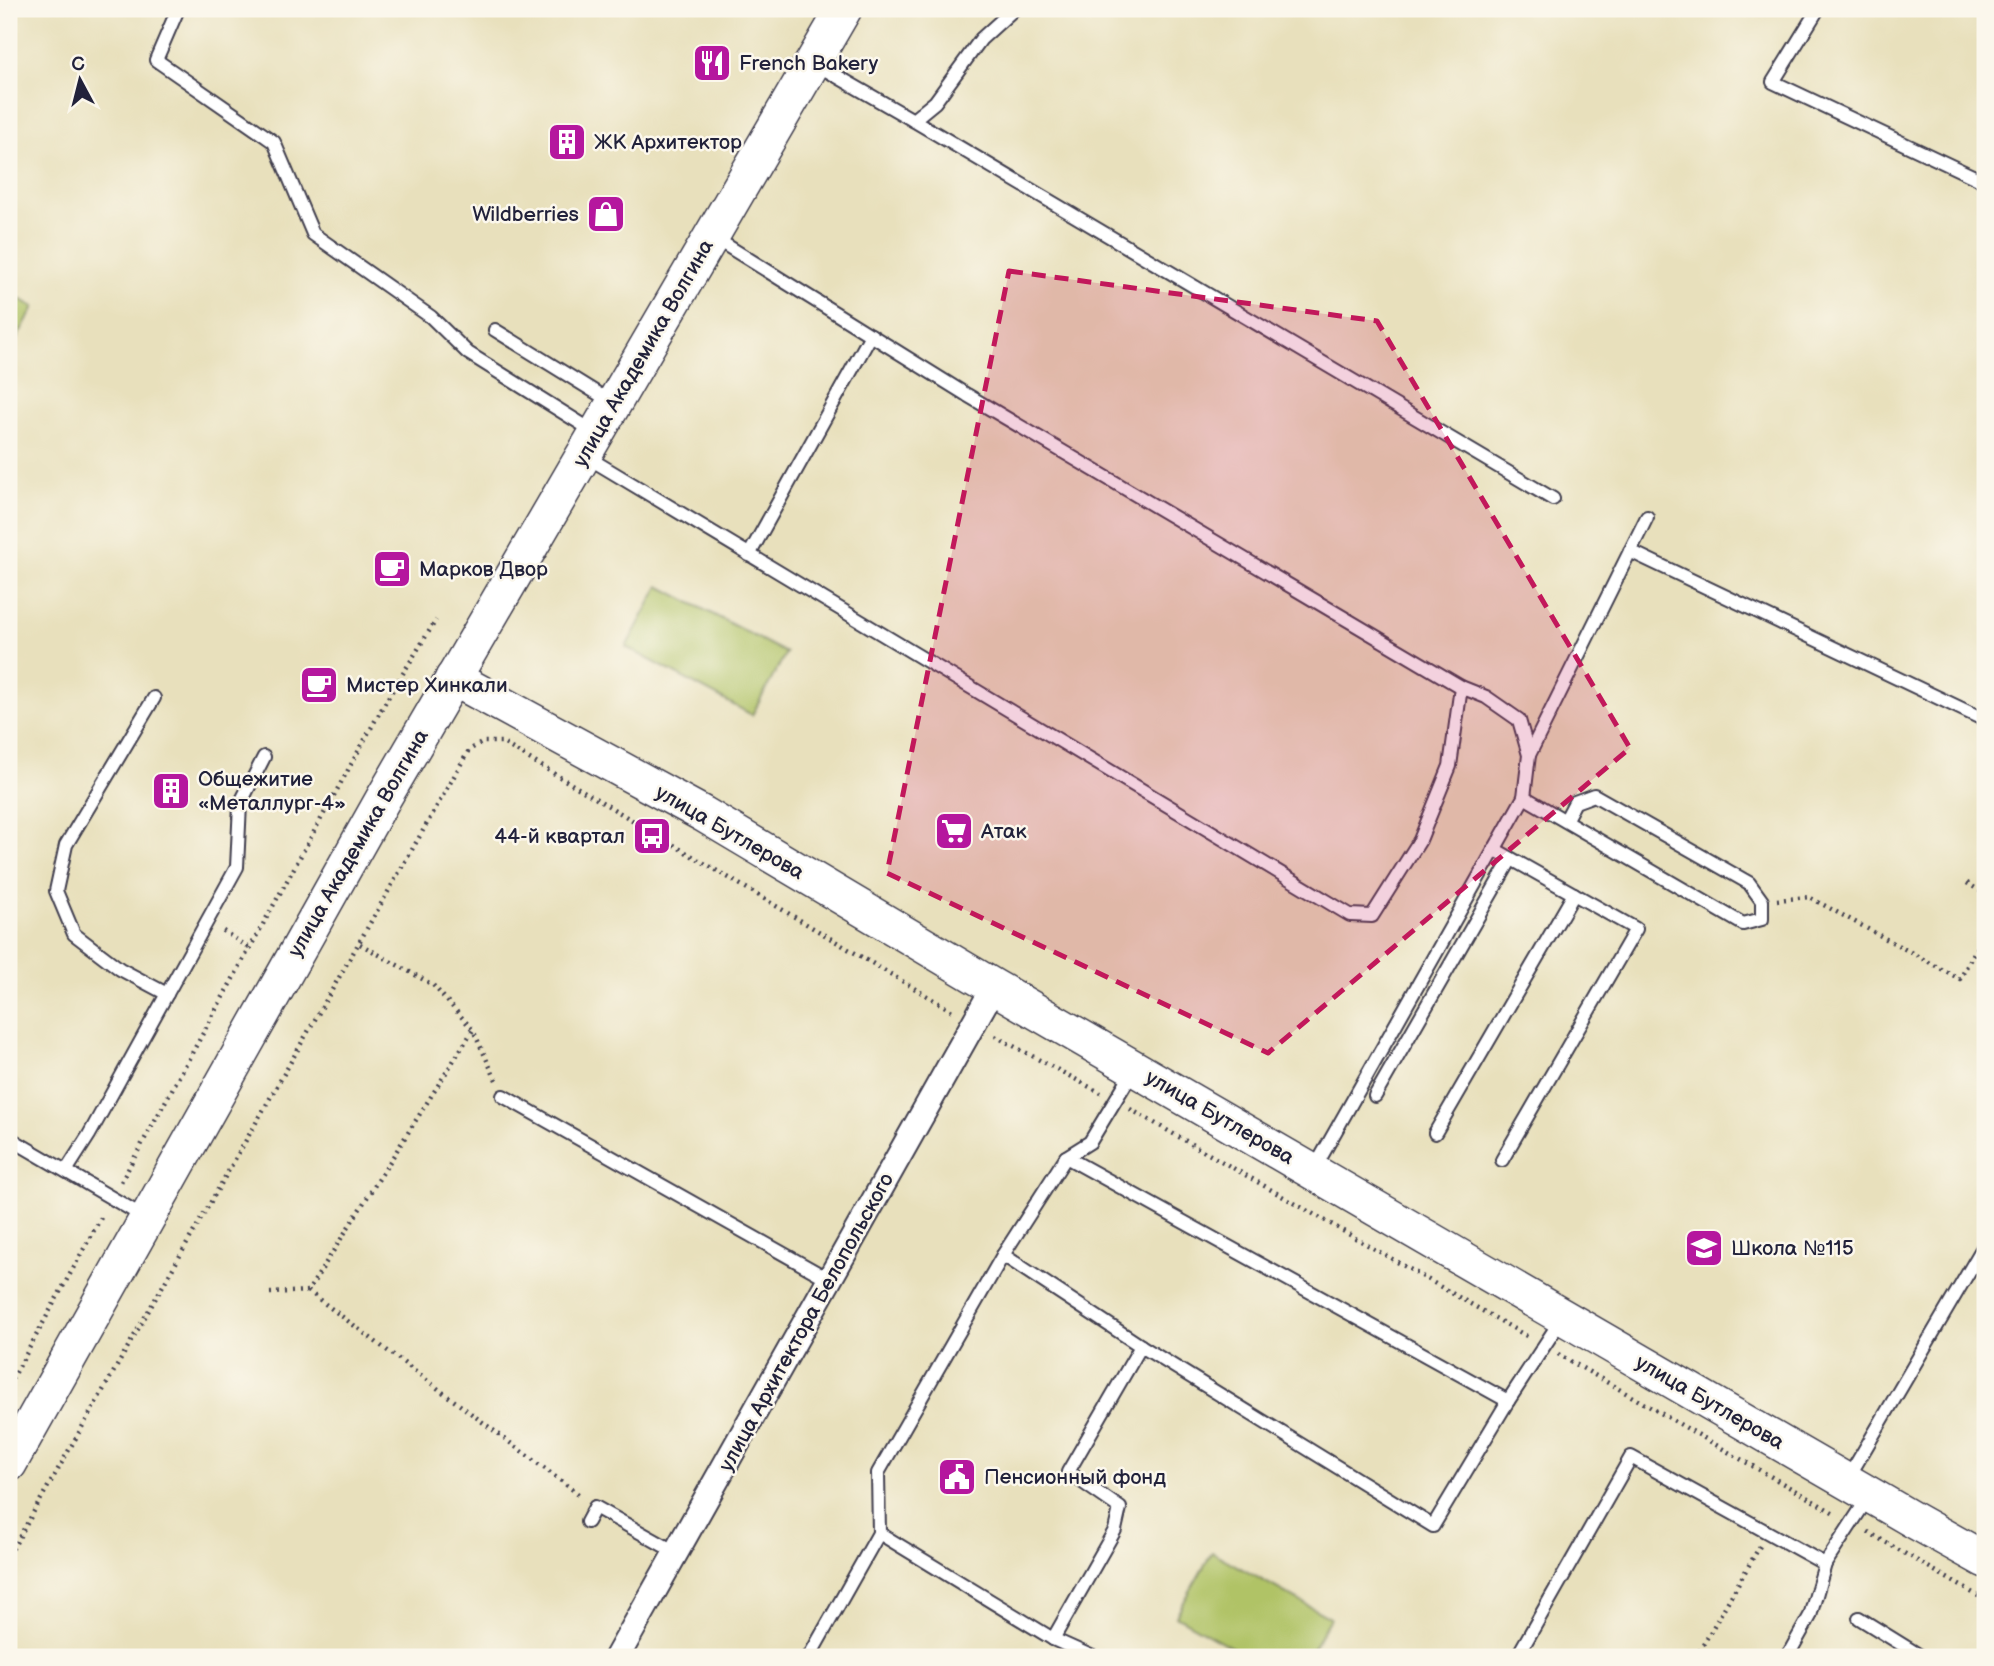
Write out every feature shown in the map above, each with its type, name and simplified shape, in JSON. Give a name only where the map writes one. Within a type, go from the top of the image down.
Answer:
[{"type":"street","name":"улица Академика Волгина","points":[[9,1464],[383,799],[844,9]]},
{"type":"street","name":"улица Бутлерова","points":[[453,678],[703,814],[994,987],[1563,1316],[1856,1500],[1985,1560]]},
{"type":"street","name":"улица Архитектора Белопольского","points":[[617,1657],[994,987]]},
{"type":"lane","points":[[178,9],[156,60],[274,142],[313,234],[431,317],[468,353],[590,444],[749,555],[1350,915],[1372,916],[1420,840],[1450,765],[1461,687]]},
{"type":"lane","points":[[913,120],[935,102],[981,39],[1014,9]]},
{"type":"lane","points":[[1818,9],[1773,82],[1985,182]]},
{"type":"lane","points":[[812,62],[1553,499]]},
{"type":"lane","points":[[711,236],[979,402],[1461,687],[1486,697],[1519,720],[1529,755]]},
{"type":"lane","points":[[495,330],[614,403]]},
{"type":"lane","points":[[749,555],[871,335]]},
{"type":"lane","points":[[1312,1171],[1524,797],[1529,755],[1647,517]]},
{"type":"lane","points":[[1630,551],[1985,720]]},
{"type":"lane","points":[[154,698],[66,845],[57,891],[74,934],[120,969],[167,994]]},
{"type":"lane","points":[[66,1171],[237,867],[240,804],[264,757]]},
{"type":"lane","points":[[1524,797],[1743,924],[1762,919],[1762,901],[1749,883],[1594,795],[1575,802],[1566,821]]},
{"type":"lane","points":[[1494,849],[1636,929],[1502,1160]]},
{"type":"lane","points":[[1375,1097],[1511,859]]},
{"type":"lane","points":[[1435,1133],[1574,894]]},
{"type":"lane","points":[[809,1657],[879,1533],[878,1473],[1003,1255],[1066,1157],[1090,1142],[1135,1068]]},
{"type":"lane","points":[[503,1096],[830,1280]]},
{"type":"lane","points":[[9,1138],[147,1218]]},
{"type":"lane","points":[[1066,1157],[1508,1401]]},
{"type":"lane","points":[[1787,1657],[1811,1616],[1825,1564],[1985,1244]]},
{"type":"lane","points":[[1003,1255],[1141,1346],[1433,1526],[1563,1316]]},
{"type":"lane","points":[[1053,1639],[1115,1530],[1120,1508],[1068,1472],[1141,1346]]},
{"type":"lane","points":[[1517,1657],[1631,1457],[1825,1564]]},
{"type":"lane","points":[[587,1522],[596,1507],[677,1553]]},
{"type":"lane","points":[[879,1533],[1053,1639],[1093,1657]]},
{"type":"lane","points":[[1859,1618],[1922,1657]]},
{"type":"path","points":[[9,1385],[386,701],[436,620]]},
{"type":"path","points":[[9,1555],[469,750],[483,742],[501,742],[974,1024],[1114,1100],[1544,1346],[1856,1500],[1985,1600]]},
{"type":"path","points":[[1967,883],[1985,894]]},
{"type":"path","points":[[1762,901],[1808,897],[1960,979],[1985,932]]},
{"type":"path","points":[[207,921],[250,948]]},
{"type":"path","points":[[360,944],[433,985],[473,1030],[503,1096]]},
{"type":"path","points":[[308,1291],[473,1030]]},
{"type":"path","points":[[270,1293],[308,1291],[596,1507]]},
{"type":"path","points":[[1696,1657],[1768,1534]]},
{"type":"highlighted area","points":[[1009,271],[1377,321],[1630,748],[1268,1053],[887,873]]},
{"type":"green space","points":[[9,293],[34,307],[9,353]]},
{"type":"green space","points":[[659,586],[786,653],[752,715],[626,647]]},
{"type":"green space","points":[[1212,1552],[1330,1618],[1308,1657],[1249,1657],[1176,1616]]},
{"type":"place","name":"French Bakery","points":[[712,63]]},
{"type":"place","name":"ЖК Архитектор","points":[[567,142]]},
{"type":"place","name":"Wildberries","points":[[606,214]]},
{"type":"place","name":"Марков Двор","points":[[392,569]]},
{"type":"place","name":"Мистер Хинкали","points":[[319,685]]},
{"type":"place","name":"Общежитие «Металлург-4»","points":[[171,791]]},
{"type":"place","name":"Атак","points":[[954,831]]},
{"type":"place","name":"44-й квартал","points":[[652,836]]},
{"type":"place","name":"Школа №115","points":[[1704,1248]]},
{"type":"place","name":"Пенсионный фонд","points":[[957,1477]]}]
